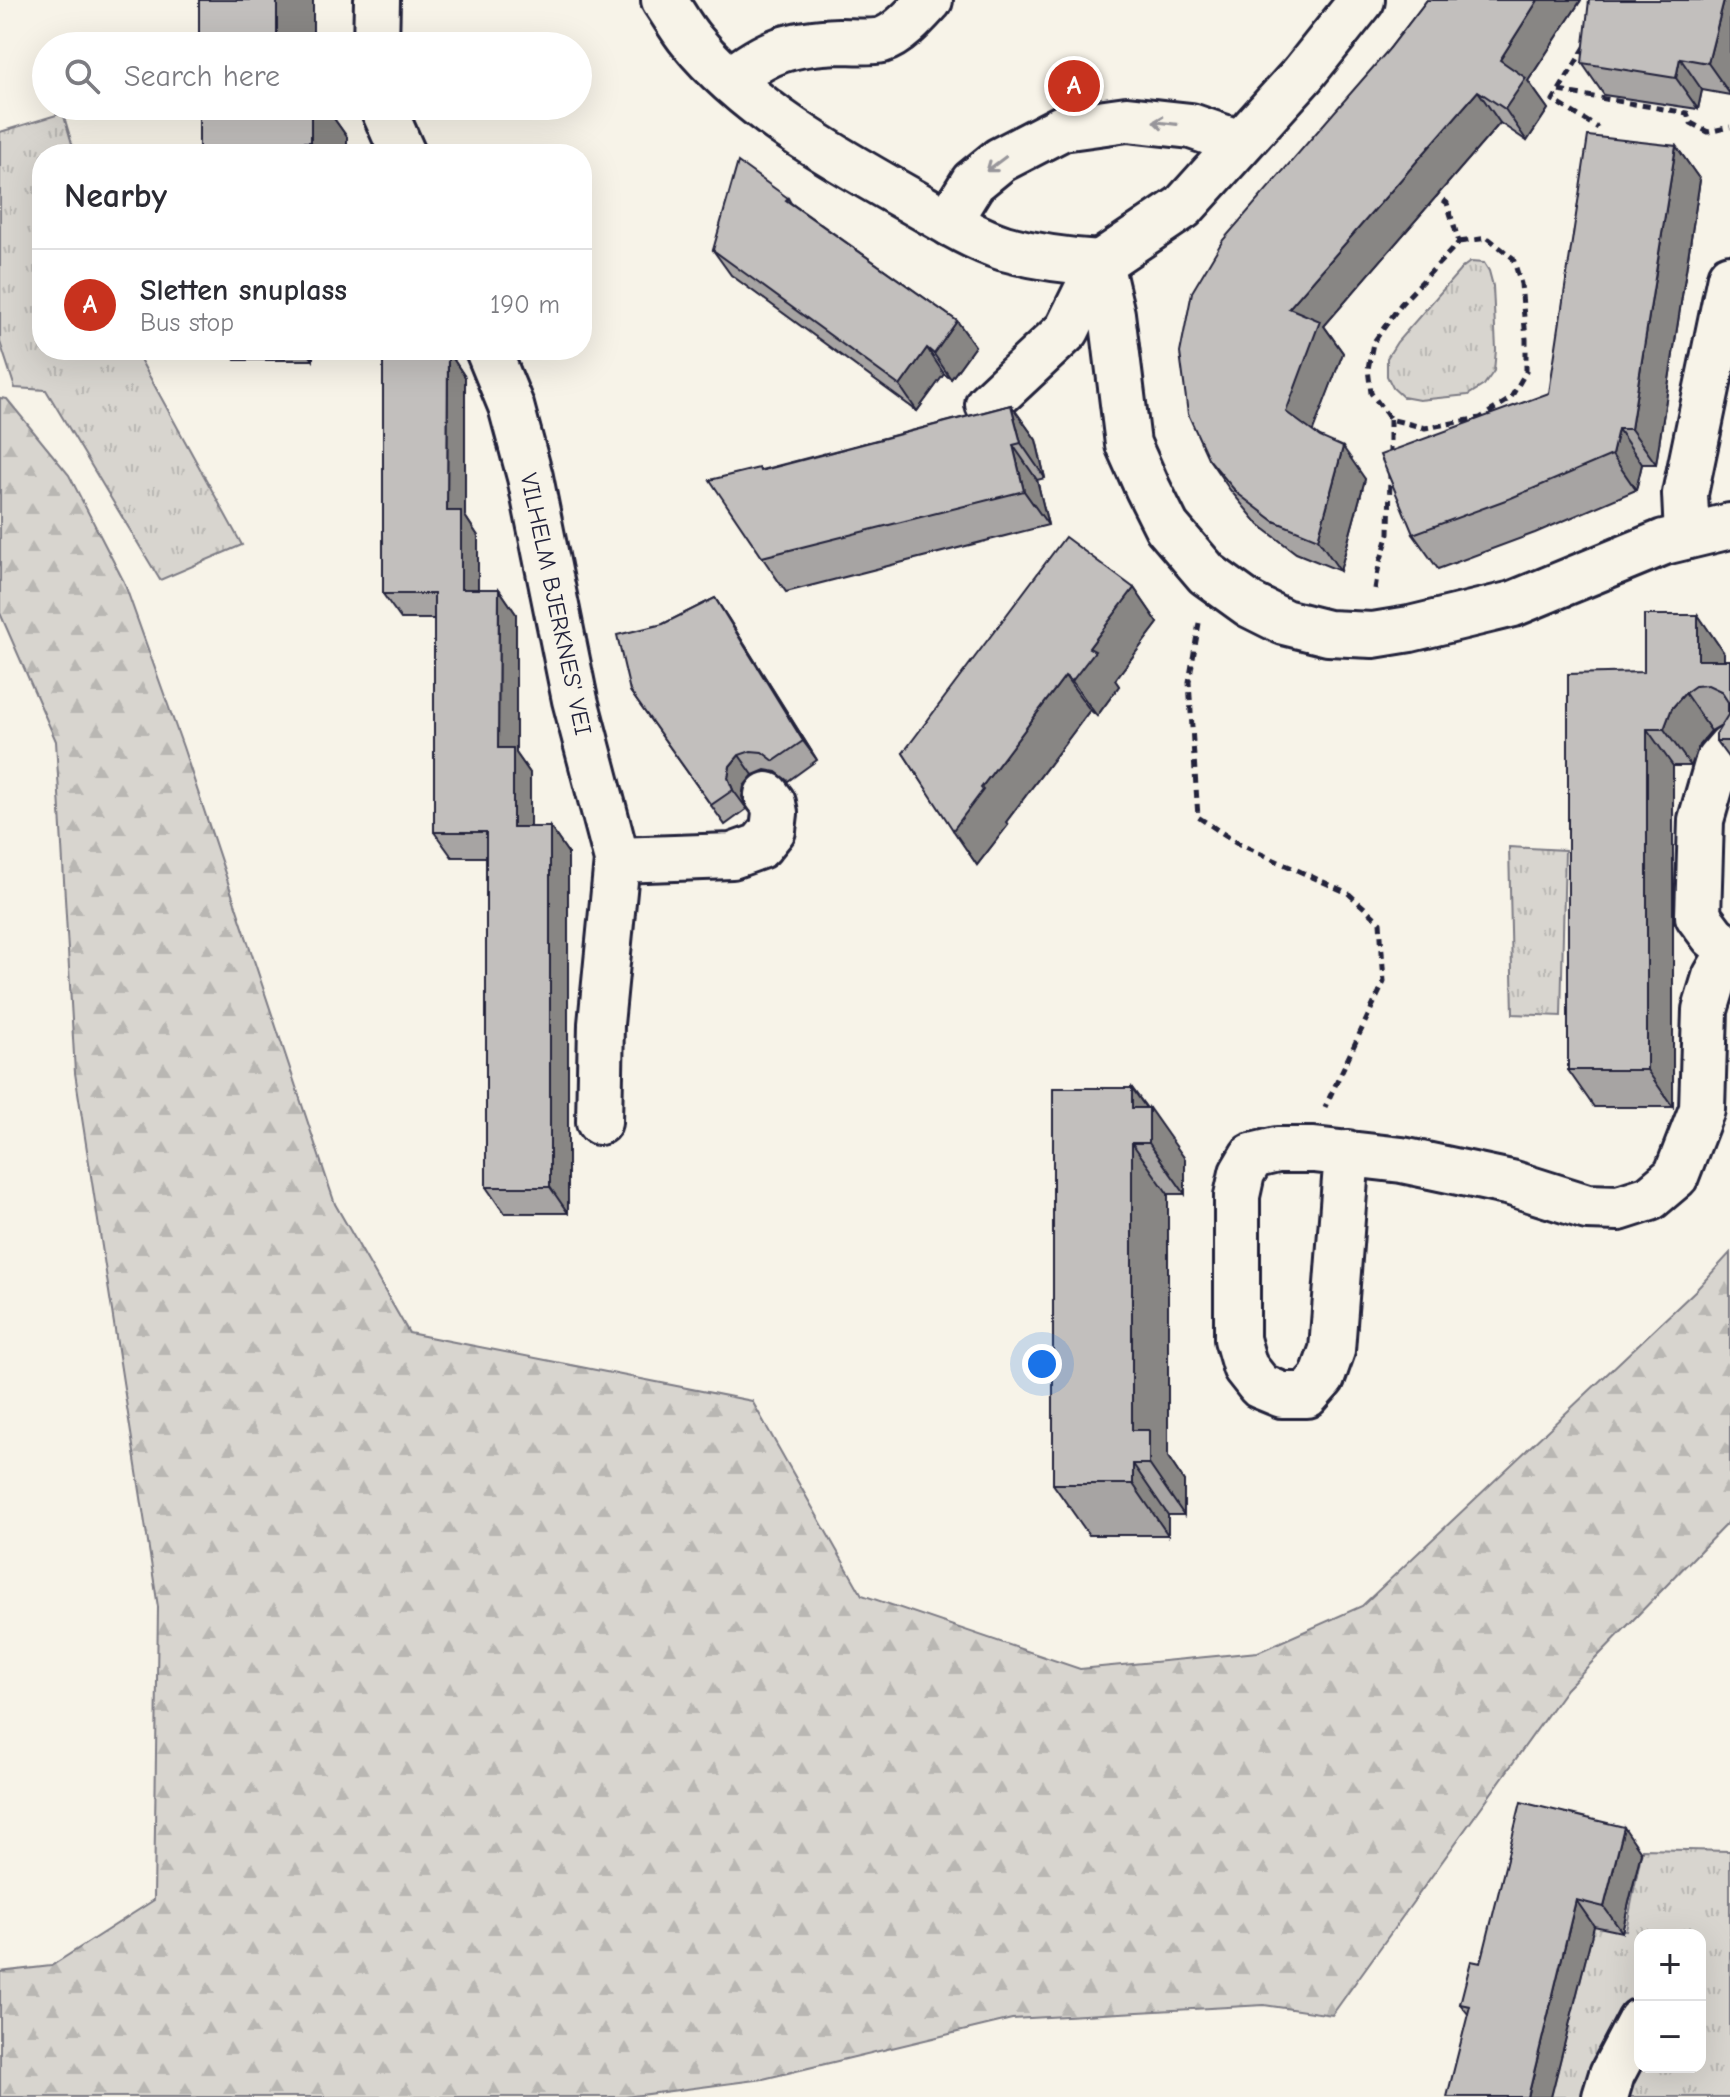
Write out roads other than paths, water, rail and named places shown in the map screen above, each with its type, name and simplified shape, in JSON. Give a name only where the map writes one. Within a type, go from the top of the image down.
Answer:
[{"type":"street","points":[[376,32],[377,0]]},
{"type":"street","points":[[664,0],[692,41],[730,80],[793,129],[850,166],[951,224],[1001,247],[1055,260],[1100,263]]},
{"type":"street","points":[[730,80],[753,62],[785,47],[883,40],[902,28],[930,0]]},
{"type":"street","points":[[988,404],[1067,330],[1100,263],[1183,207],[1303,74],[1362,0]]},
{"type":"street","points":[[951,224],[973,182],[1000,160],[1062,128],[1127,119],[1191,126],[1240,143]]},
{"type":"street","points":[[388,120],[399,144]]},
{"type":"street","points":[[1100,263],[1112,314],[1128,444],[1167,527],[1207,574],[1250,605],[1284,622],[1328,633],[1373,635],[1410,629],[1513,604],[1664,542],[1730,526]]},
{"type":"street","points":[[1687,536],[1685,494],[1730,277]]},
{"type":"street","name":"VILHELM BJERKNES' VEI","points":[[492,360],[511,406],[530,477],[575,700],[617,860],[601,1024],[599,1122]]},
{"type":"street","points":[[1347,1153],[1332,1350],[1322,1378],[1307,1395],[1282,1395],[1260,1386],[1245,1367],[1237,1339],[1237,1196],[1242,1173],[1252,1156],[1277,1150],[1314,1150],[1347,1153],[1402,1160],[1511,1183],[1587,1207],[1619,1208],[1650,1198],[1676,1176],[1702,1109],[1705,1010],[1715,977],[1730,950],[1713,936],[1698,916],[1701,820],[1718,761],[1730,747]]},
{"type":"street","points":[[617,860],[732,856],[760,846],[773,830],[775,813],[767,795]]},
{"type":"street","points":[[1605,2097],[1612,2074],[1634,2032]]},
{"type":"place","name":"Sletten snuplass","points":[[1074,86]]}]
